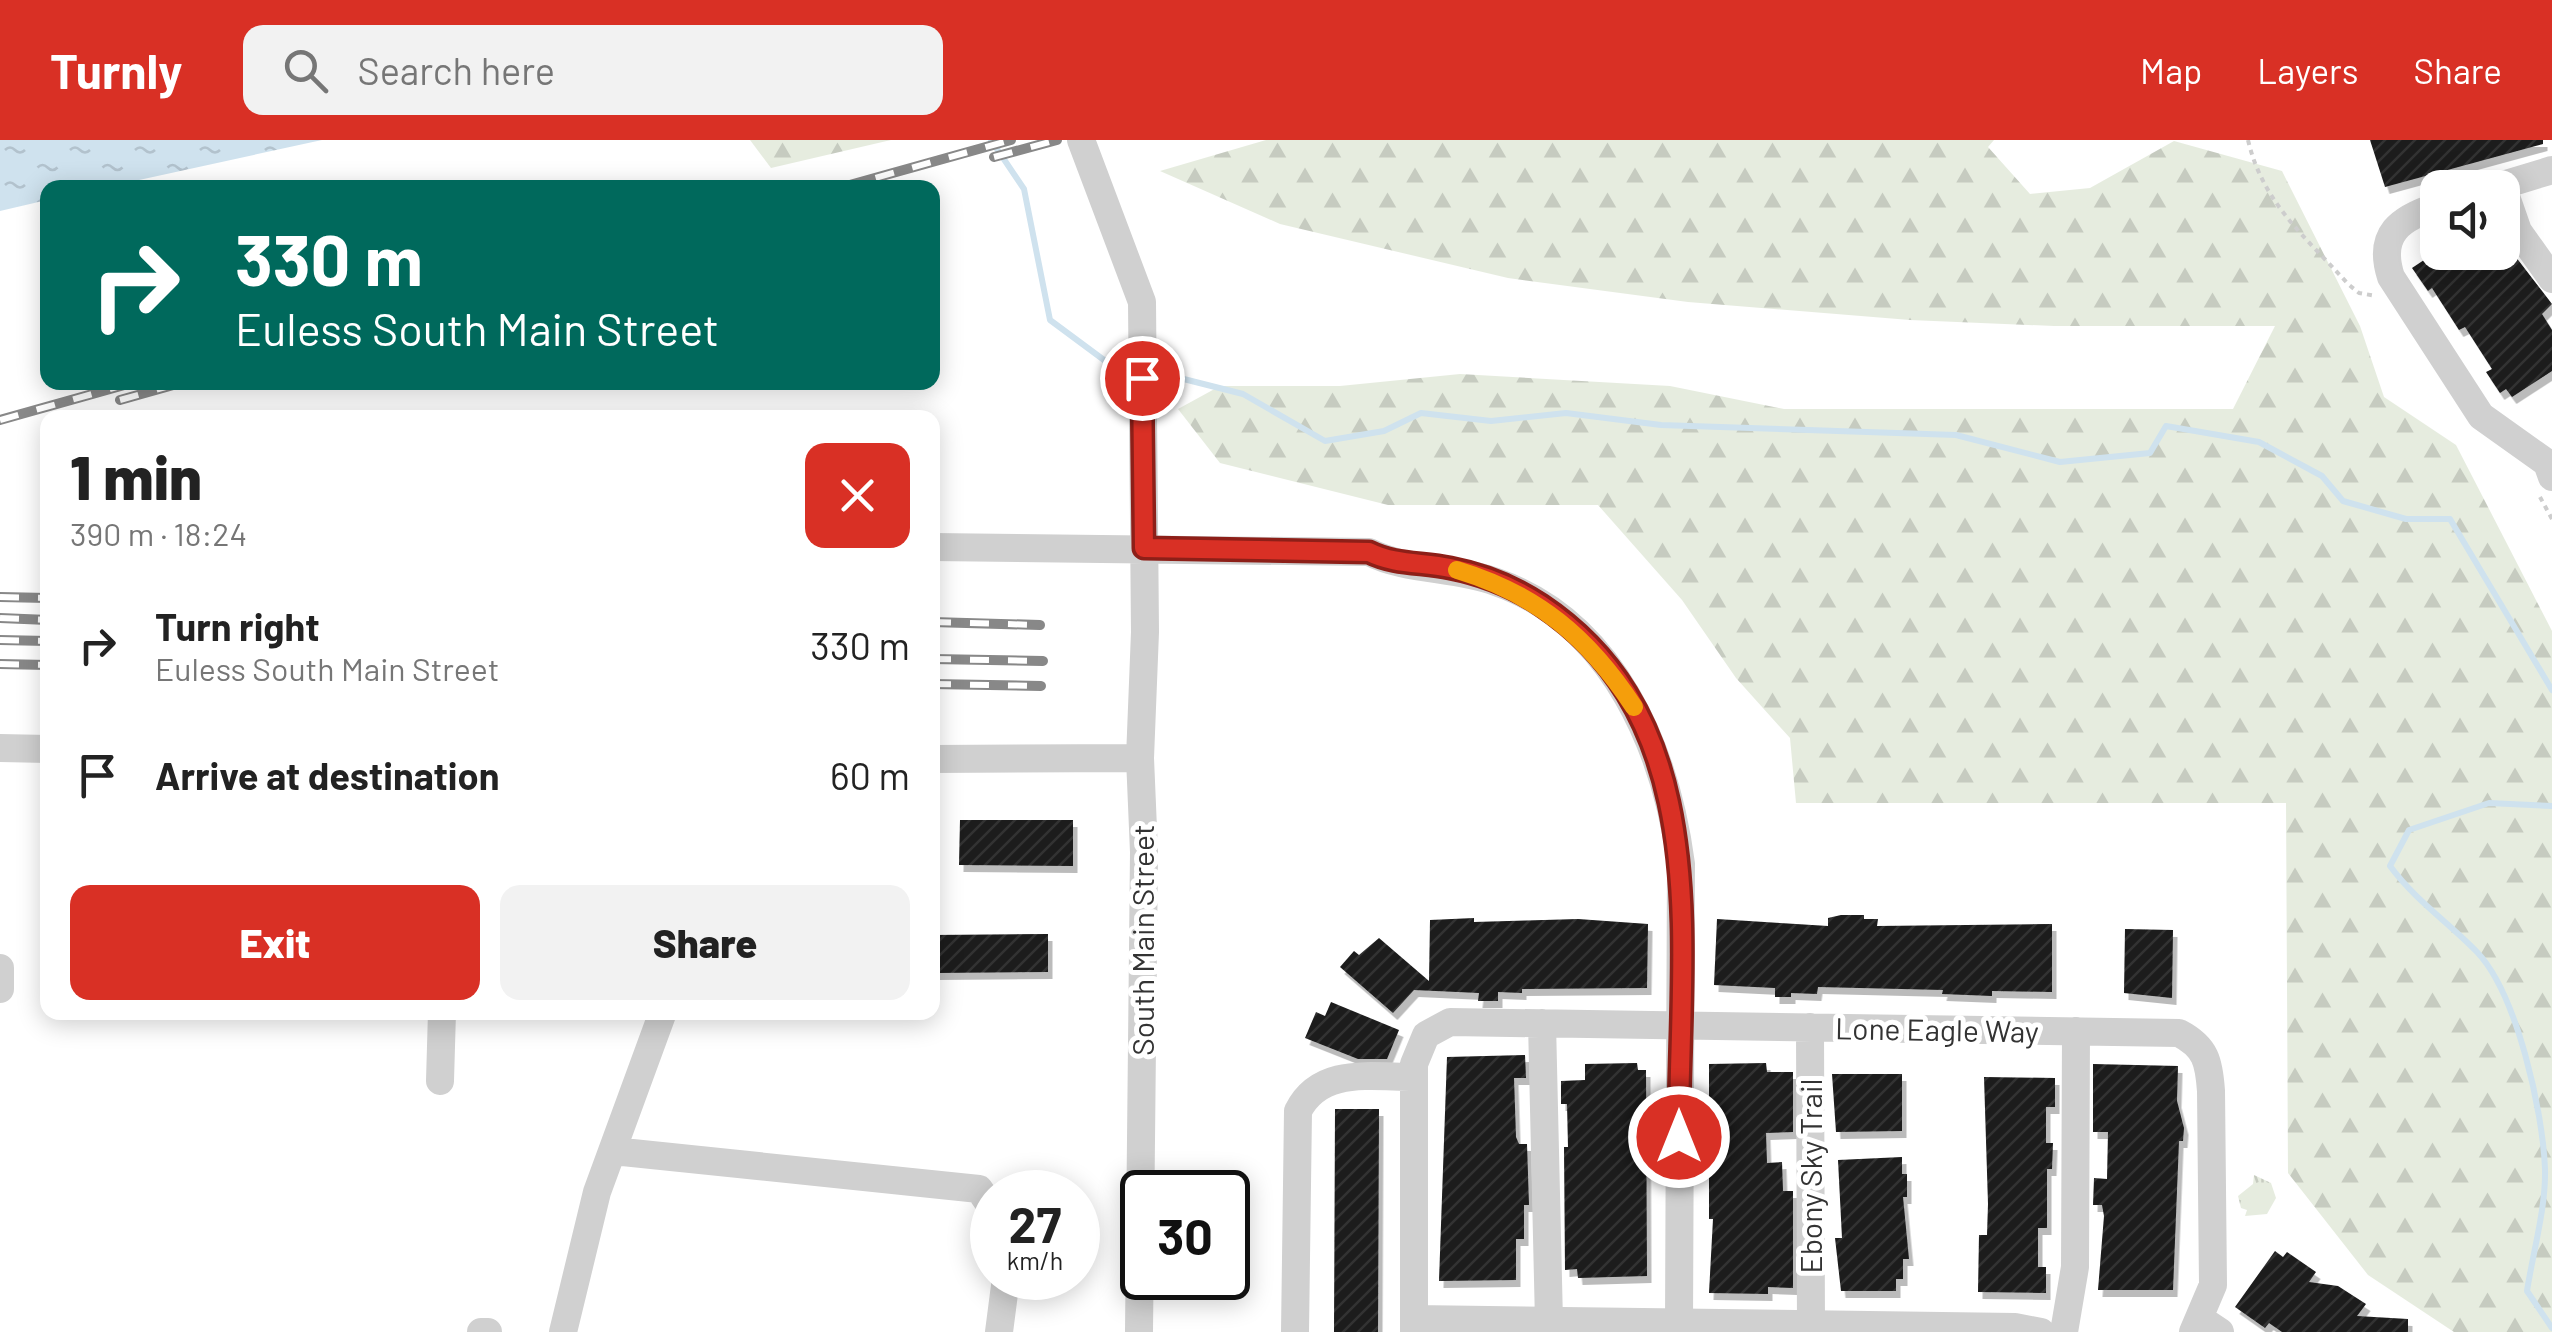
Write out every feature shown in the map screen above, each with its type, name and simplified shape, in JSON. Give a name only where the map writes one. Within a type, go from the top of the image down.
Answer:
[{"type":"street","name":"South Main Street","points":[[1080,140],[1142,302],[1144,557],[1140,758],[1144,852],[1139,1332]]},
{"type":"street","points":[[2520,179],[2552,170]]},
{"type":"street","points":[[2420,213],[2397,223],[2386,248],[2391,277],[2481,416],[2550,467]]},
{"type":"street","points":[[2520,234],[2552,279]]},
{"type":"street","points":[[940,548],[1371,571],[1385,560],[1451,568],[1500,583],[1541,605],[1578,634],[1630,700],[1660,761],[1674,812],[1681,864],[1679,1323]]},
{"type":"street","points":[[0,748],[40,749]]},
{"type":"street","points":[[940,759],[1140,758]]},
{"type":"street","points":[[0,968],[0,989]]},
{"type":"street","points":[[440,1081],[442,1020]]},
{"type":"street","points":[[563,1332],[597,1192],[660,1020]]},
{"type":"street","name":"Lone Eagle Way","points":[[1414,1077],[1418,1048],[1437,1026],[1450,1022],[2179,1033],[2200,1043],[2209,1062],[2212,1285],[2204,1327]]},
{"type":"street","points":[[1542,1023],[1549,1322]]},
{"type":"street","name":"Ebony Sky Trail","points":[[1810,1027],[1811,1328]]},
{"type":"street","points":[[2064,1332],[2075,1267],[2076,1031]]},
{"type":"street","points":[[1295,1332],[1298,1112],[1306,1094],[1321,1082],[1414,1077],[1414,1326],[1679,1323],[1811,1328],[2015,1328],[2041,1332]]},
{"type":"street","points":[[613,1150],[970,1188]]},
{"type":"street","points":[[999,1332],[1003,1300]]},
{"type":"path","points":[[2248,140],[2258,179],[2276,208],[2348,284],[2359,293],[2380,297]]},
{"type":"green space","points":[[750,140],[891,140],[771,168]]},
{"type":"green space","points":[[1266,140],[1994,140],[1988,147],[2030,194],[2090,188],[2174,141],[2282,171],[2360,326],[2384,397],[2456,445],[2552,631],[2552,1332],[2454,1332],[2368,1275],[2288,1173],[2286,803],[1796,803],[1790,738],[1736,678],[1682,600],[1598,505],[1388,505],[1220,463],[1178,409],[1220,386],[1340,386],[1460,374],[1670,386],[1784,409],[2233,409],[2275,326],[2054,326],[1910,320],[1688,302],[1508,278],[1280,224],[1160,171]]},
{"type":"green space","points":[[2254,1175],[2271,1183],[2276,1198],[2267,1214],[2245,1216],[2247,1210],[2241,1208],[2238,1196],[2253,1184]]},
{"type":"water","points":[[0,140],[322,140],[139,180],[40,180],[40,202],[0,211]]},
{"type":"building","points":[[2370,140],[2543,140],[2543,144],[2447,170],[2420,170],[2420,177],[2385,187]]},
{"type":"building","points":[[2520,262],[2552,304],[2542,314],[2552,330],[2552,371],[2512,397],[2506,389],[2500,393],[2486,372],[2492,369],[2465,327],[2459,330],[2432,288],[2428,291],[2412,268],[2420,263],[2420,270],[2520,270]]},
{"type":"building","points":[[960,820],[1073,820],[1073,866],[959,865]]},
{"type":"building","points":[[1841,915],[1878,919],[1877,926],[2052,924],[2052,992],[1992,991],[1992,996],[1942,994],[1943,990],[1818,987],[1817,994],[1775,997],[1775,988],[1714,985],[1717,919],[1828,926],[1828,918]]},
{"type":"building","points":[[1474,918],[1474,922],[1578,919],[1648,924],[1647,988],[1522,989],[1522,993],[1498,992],[1498,1001],[1478,1001],[1479,993],[1414,990],[1393,1013],[1340,967],[1354,951],[1359,955],[1379,938],[1429,981],[1430,920]]},
{"type":"building","points":[[2125,929],[2173,930],[2172,998],[2124,993]]},
{"type":"building","points":[[1048,934],[1048,972],[940,973],[940,935]]},
{"type":"building","points":[[1331,1002],[1399,1030],[1387,1059],[1358,1059],[1305,1038],[1316,1012],[1325,1016]]},
{"type":"building","points":[[1525,1055],[1526,1078],[1514,1078],[1516,1137],[1519,1144],[1527,1144],[1529,1205],[1524,1205],[1524,1239],[1516,1239],[1516,1280],[1439,1281],[1447,1057]]},
{"type":"building","points":[[1637,1063],[1638,1070],[1646,1070],[1647,1276],[1578,1278],[1577,1269],[1565,1270],[1564,1147],[1568,1147],[1567,1104],[1561,1104],[1561,1081],[1585,1080],[1585,1064]]},
{"type":"building","points":[[1766,1063],[1767,1072],[1793,1072],[1793,1132],[1766,1133],[1767,1163],[1782,1162],[1783,1191],[1793,1191],[1793,1288],[1768,1287],[1768,1294],[1709,1293],[1713,1219],[1709,1219],[1709,1064]]},
{"type":"building","points":[[2093,1064],[2178,1066],[2177,1101],[2184,1128],[2183,1141],[2179,1141],[2173,1290],[2098,1290],[2104,1216],[2102,1205],[2093,1205],[2094,1178],[2107,1179],[2108,1132],[2093,1132]]},
{"type":"building","points":[[1832,1074],[1902,1074],[1902,1131],[1836,1132]]},
{"type":"building","points":[[1984,1077],[2055,1078],[2055,1107],[2046,1107],[2046,1143],[2053,1143],[2052,1169],[2047,1169],[2047,1228],[2038,1228],[2038,1267],[2046,1267],[2046,1293],[1978,1292],[1979,1235],[1987,1235],[1988,1204]]},
{"type":"building","points":[[1335,1109],[1379,1109],[1378,1332],[1334,1332]]},
{"type":"building","points":[[1902,1157],[1902,1174],[1907,1174],[1907,1197],[1903,1197],[1909,1259],[1903,1259],[1903,1279],[1896,1279],[1896,1291],[1841,1291],[1835,1238],[1842,1238],[1838,1160]]},
{"type":"building","points":[[2275,1251],[2283,1257],[2287,1252],[2316,1272],[2309,1282],[2338,1286],[2366,1304],[2357,1316],[2408,1319],[2408,1332],[2282,1332],[2269,1323],[2265,1328],[2235,1307]]},
{"type":"waterway","points":[[991,140],[1024,189],[1050,320],[1108,363],[1117,365]]},
{"type":"waterway","points":[[1160,373],[1243,394],[1325,441],[1384,431],[1421,413],[1491,421],[1566,413],[1661,425],[1956,435],[2060,462],[2150,453],[2166,426],[2259,442],[2322,476],[2343,501],[2406,519],[2450,519],[2552,690]]},
{"type":"waterway","points":[[2552,806],[2489,803],[2409,830],[2390,866],[2410,890],[2477,952],[2491,971],[2516,1024],[2533,1086],[2545,1169],[2527,1291],[2552,1328]]},
{"type":"railway","points":[[868,180],[1011,140]]},
{"type":"railway","points":[[994,157],[1057,140]]},
{"type":"railway","points":[[0,420],[107,390]]},
{"type":"railway","points":[[120,400],[156,390]]},
{"type":"railway","points":[[0,597],[40,598]]},
{"type":"railway","points":[[0,618],[40,620]]},
{"type":"railway","points":[[940,622],[1040,625]]},
{"type":"railway","points":[[0,640],[40,641]]},
{"type":"railway","points":[[940,659],[1043,661]]},
{"type":"railway","points":[[0,664],[40,665]]},
{"type":"railway","points":[[940,684],[1041,686]]},
{"type":"slow traffic","points":[[1457,570],[1500,583],[1541,605],[1578,634],[1611,671],[1634,707]]},
{"type":"route","points":[[1142,378],[1144,548],[1369,552],[1385,560],[1451,568],[1500,583],[1541,605],[1578,634],[1611,671],[1638,714],[1660,761],[1674,812],[1681,864],[1679,1137]]}]
